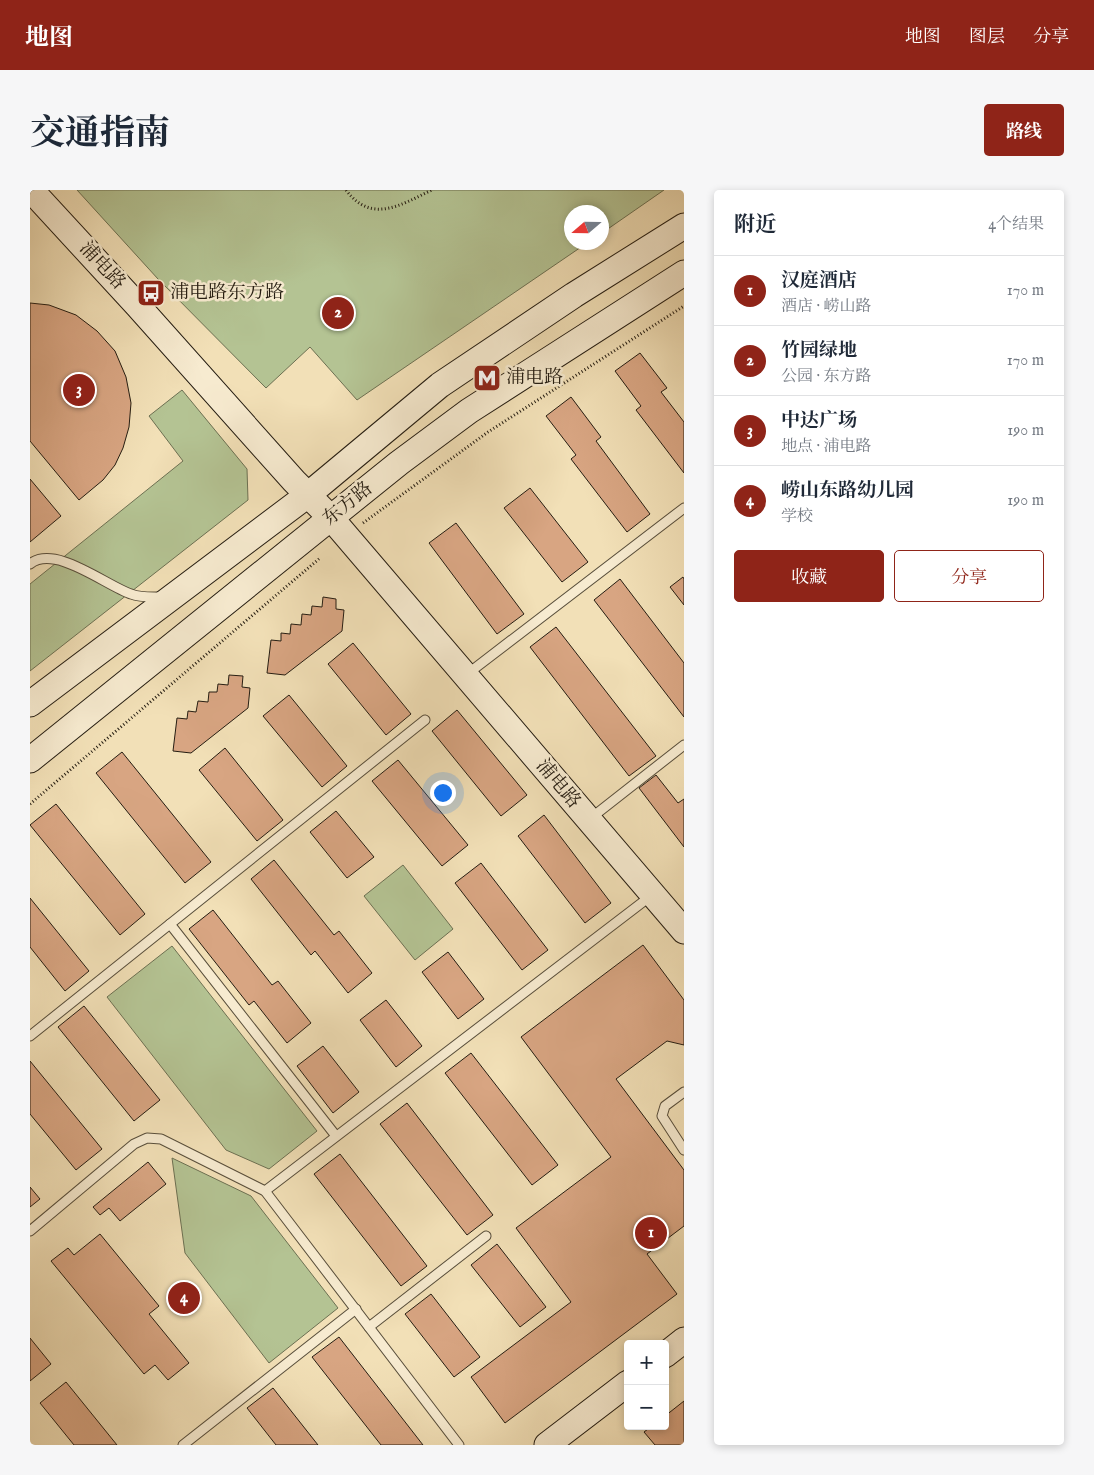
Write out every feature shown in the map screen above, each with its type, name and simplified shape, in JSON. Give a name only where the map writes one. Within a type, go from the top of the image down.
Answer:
[{"type":"main road","name":"浦电路","points":[[31,190],[137,305],[294,481],[331,518],[684,931]]},
{"type":"main road","name":"东方路","points":[[30,704],[308,494],[440,385],[574,295],[684,226]]},
{"type":"main road","name":"东方路","points":[[30,760],[331,518],[469,411],[684,273]]},
{"type":"main road","points":[[669,1352],[684,1340]]},
{"type":"main road","points":[[547,1445],[625,1385]]},
{"type":"lane","points":[[466,676],[684,508]]},
{"type":"lane","points":[[30,564],[50,557],[66,562],[131,594],[148,597],[172,597]]},
{"type":"lane","points":[[30,1036],[426,720]]},
{"type":"lane","points":[[589,820],[684,745]]},
{"type":"lane","points":[[266,1191],[653,894]]},
{"type":"lane","points":[[170,924],[336,1136]]},
{"type":"lane","points":[[684,1092],[665,1106],[662,1116],[684,1150]]},
{"type":"lane","points":[[30,1231],[134,1144],[147,1138],[161,1139],[266,1191],[459,1445]]},
{"type":"lane","points":[[369,1327],[486,1236]]},
{"type":"lane","points":[[183,1445],[356,1309]]},
{"type":"path","points":[[346,190],[362,206],[384,210],[396,207],[432,190]]},
{"type":"green space","points":[[77,190],[664,190],[609,228],[609,205],[564,205],[564,250],[577,250],[357,400],[310,347],[266,388],[158,279]]},
{"type":"green space","points":[[182,390],[247,469],[248,500],[30,671],[30,584],[183,461],[149,416]]},
{"type":"green space","points":[[403,865],[453,929],[415,960],[364,896]]},
{"type":"green space","points":[[172,946],[317,1131],[269,1169],[226,1150],[107,997]]},
{"type":"green space","points":[[172,1158],[251,1196],[338,1308],[269,1363],[185,1253]]},
{"type":"building","points":[[30,303],[49,305],[76,315],[97,331],[115,351],[126,377],[131,403],[129,427],[123,448],[115,465],[103,480],[79,500],[30,441]]},
{"type":"building","points":[[640,353],[667,388],[661,392],[684,422],[684,473],[636,410],[641,406],[615,371]]},
{"type":"building","points":[[571,397],[601,437],[596,441],[650,514],[627,532],[571,459],[576,455],[546,416]]},
{"type":"building","points":[[30,479],[61,516],[30,542]]},
{"type":"building","points":[[530,488],[588,562],[562,582],[504,508]]},
{"type":"building","points":[[456,523],[524,614],[497,634],[429,543]]},
{"type":"building","points":[[683,577],[684,579],[684,605],[670,587]]},
{"type":"building","points":[[620,579],[684,663],[684,717],[594,600]]},
{"type":"building","points":[[323,597],[336,599],[336,609],[344,610],[342,631],[285,675],[267,673],[271,640],[281,641],[281,633],[290,634],[291,624],[301,625],[302,614],[311,615],[312,606],[322,607]]},
{"type":"building","points":[[556,627],[656,756],[629,776],[530,647]]},
{"type":"building","points":[[353,643],[411,714],[386,735],[328,664]]},
{"type":"building","points":[[229,675],[243,676],[242,687],[250,688],[248,708],[191,753],[173,751],[177,718],[187,719],[188,711],[196,712],[198,701],[208,702],[209,692],[217,692],[218,684],[228,685]]},
{"type":"building","points":[[289,695],[347,766],[322,787],[263,716]]},
{"type":"building","points":[[457,710],[527,795],[501,816],[432,731]]},
{"type":"building","points":[[225,748],[283,820],[257,841],[199,770]]},
{"type":"building","points":[[122,752],[211,862],[185,883],[96,773]]},
{"type":"building","points":[[398,760],[468,845],[442,866],[372,781]]},
{"type":"building","points":[[656,775],[678,803],[684,799],[684,847],[639,788]]},
{"type":"building","points":[[56,804],[145,914],[120,935],[30,825]]},
{"type":"building","points":[[336,811],[374,857],[347,878],[310,832]]},
{"type":"building","points":[[544,815],[611,903],[585,923],[518,836]]},
{"type":"building","points":[[274,860],[334,935],[339,931],[372,973],[348,993],[315,951],[311,955],[251,879]]},
{"type":"building","points":[[481,863],[548,950],[522,970],[455,883]]},
{"type":"building","points":[[30,898],[89,971],[65,991],[30,947]]},
{"type":"building","points":[[213,910],[272,985],[278,981],[311,1023],[287,1043],[254,1001],[249,1005],[189,929]]},
{"type":"building","points":[[643,945],[684,1000],[684,1045],[667,1041],[616,1079],[684,1170],[684,1226],[647,1254],[677,1294],[505,1423],[471,1377],[571,1302],[516,1228],[611,1157],[521,1037]]},
{"type":"building","points":[[448,952],[484,999],[458,1019],[422,972]]},
{"type":"building","points":[[386,1000],[422,1046],[396,1067],[360,1020]]},
{"type":"building","points":[[84,1006],[160,1100],[134,1121],[58,1027]]},
{"type":"building","points":[[323,1046],[359,1092],[333,1113],[297,1066]]},
{"type":"building","points":[[471,1053],[558,1165],[532,1185],[445,1073]]},
{"type":"building","points":[[30,1061],[102,1149],[76,1170],[30,1114]]},
{"type":"building","points":[[407,1103],[493,1215],[467,1235],[380,1124]]},
{"type":"building","points":[[340,1154],[427,1266],[401,1286],[314,1174]]},
{"type":"building","points":[[148,1162],[166,1184],[120,1221],[109,1208],[100,1215],[93,1207]]},
{"type":"building","points":[[30,1187],[40,1199],[30,1207]]},
{"type":"building","points":[[100,1234],[159,1306],[149,1314],[189,1363],[168,1380],[155,1365],[144,1374],[51,1261],[68,1248],[74,1255]]},
{"type":"building","points":[[497,1244],[546,1307],[520,1327],[471,1265]]},
{"type":"building","points":[[431,1294],[480,1357],[454,1377],[405,1314]]},
{"type":"building","points":[[339,1337],[423,1445],[381,1445],[312,1357]]},
{"type":"building","points":[[30,1338],[51,1364],[30,1381]]},
{"type":"building","points":[[66,1382],[117,1445],[74,1445],[40,1403]]},
{"type":"building","points":[[273,1388],[318,1445],[276,1445],[247,1408]]},
{"type":"building","points":[[684,1401],[684,1445],[655,1445],[644,1432],[647,1430],[669,1430],[669,1413]]},
{"type":"place","name":"浦电路东方路","points":[[151,293]]},
{"type":"place","name":"竹园绿地","points":[[338,313]]},
{"type":"place","name":"浦电路","points":[[487,378]]},
{"type":"place","name":"中达广场","points":[[79,390]]},
{"type":"place","name":"汉庭酒店","points":[[651,1233]]},
{"type":"place","name":"崂山东路幼儿园","points":[[184,1298]]}]
